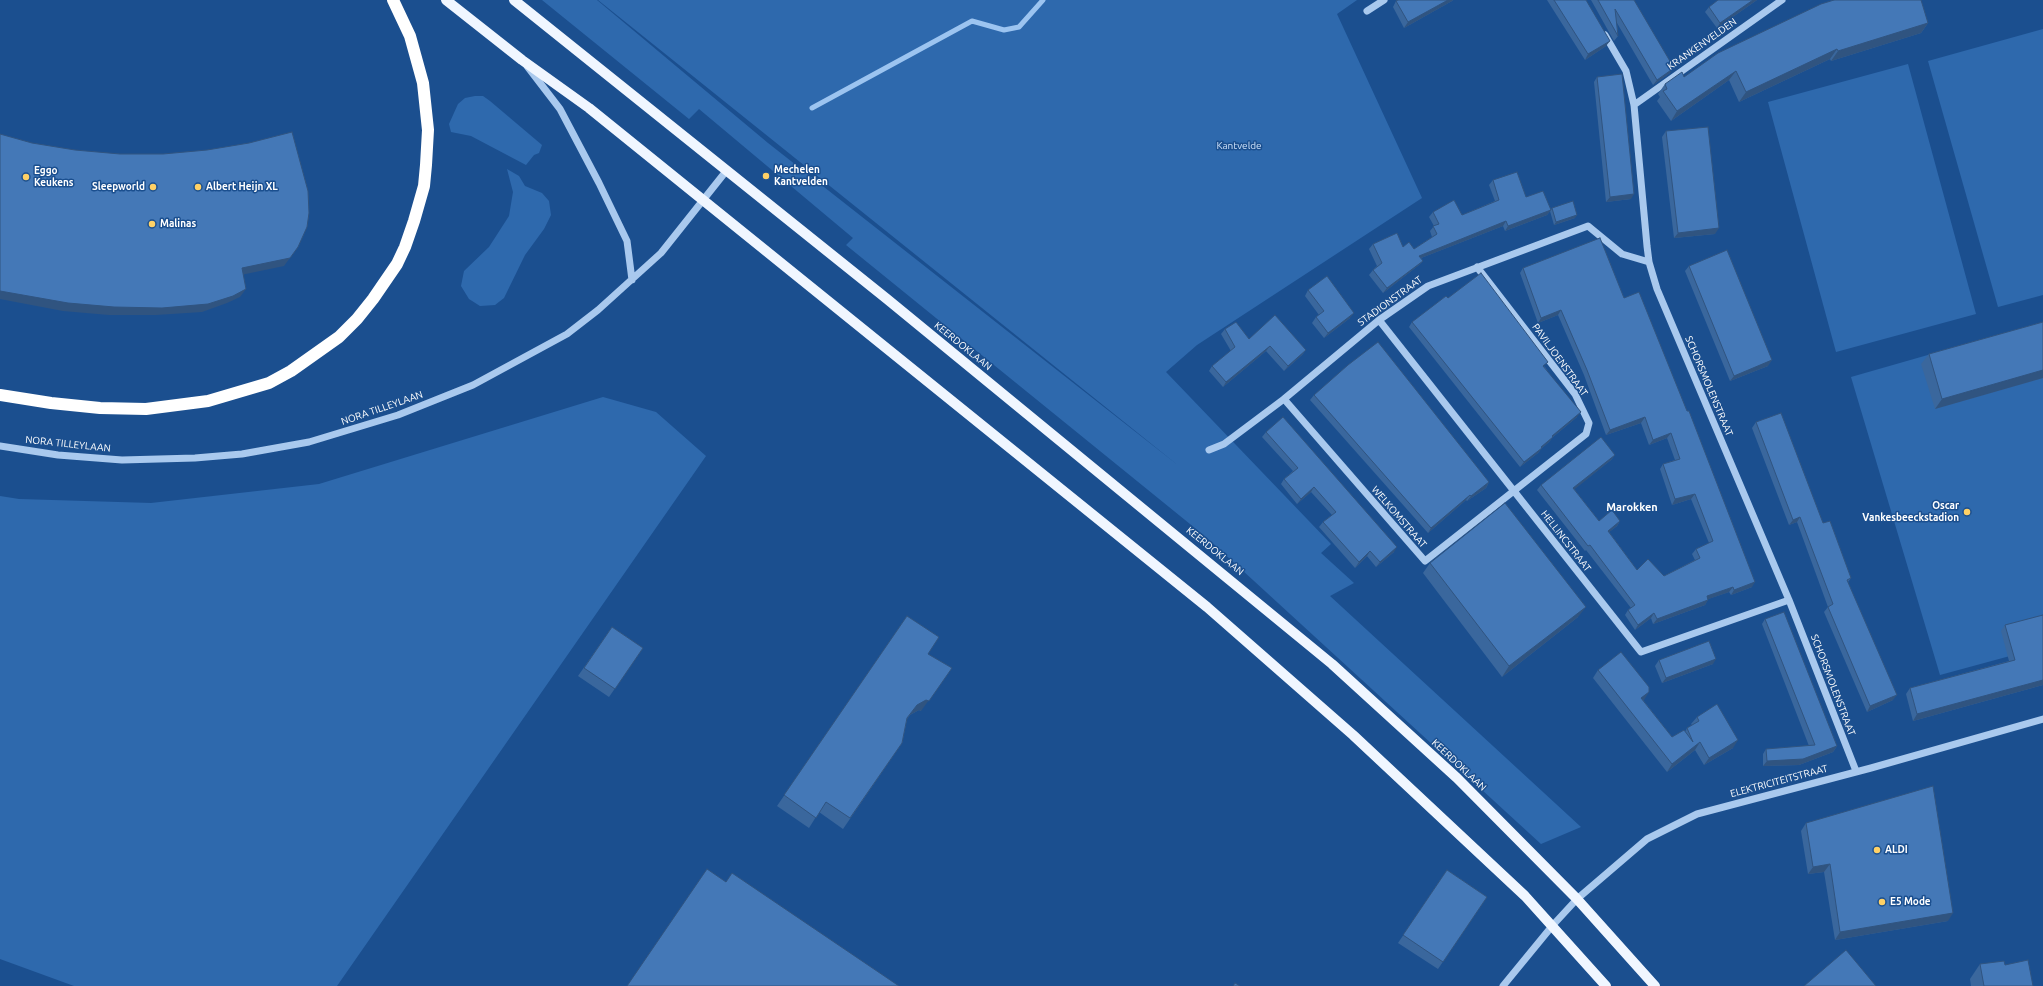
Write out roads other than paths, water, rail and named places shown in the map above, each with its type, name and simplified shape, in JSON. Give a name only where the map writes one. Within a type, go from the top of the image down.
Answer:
[{"type":"highway","points":[[0,395],[51,403],[100,408],[146,409],[208,401],[269,383],[291,371],[339,337],[357,319],[389,276],[405,247],[424,186],[428,130],[423,83],[410,36],[393,0]]},
{"type":"main road","points":[[446,0],[522,60],[588,108],[1206,607],[1353,734],[1525,896],[1553,925],[1606,986]]},
{"type":"main road","name":"KEERDOKLAAN","points":[[514,0],[727,170],[1218,569],[1332,664],[1457,778],[1577,899],[1655,986]]},
{"type":"street","points":[[1367,11],[1384,0]]},
{"type":"street","name":"KRANKENVELDEN","points":[[1634,105],[1782,0]]},
{"type":"street","name":"SCHORSMOLENSTRAAT","points":[[1600,26],[1626,71],[1634,105],[1649,262],[1657,289],[1789,600],[1856,771]]},
{"type":"street","points":[[522,60],[560,109],[627,240],[632,280]]},
{"type":"street","name":"NORA TILLEYLAAN","points":[[0,446],[90,458],[158,460],[242,454],[328,437],[398,415],[473,385],[567,334],[632,280],[661,253],[727,170]]},
{"type":"street","name":"STADIONSTRAAT","points":[[1210,450],[1224,444],[1284,399],[1379,320],[1428,286],[1477,266],[1588,226],[1622,254],[1649,262]]},
{"type":"street","name":"PAVILJOENSTRAAT","points":[[1477,266],[1575,394],[1589,422],[1586,434],[1513,491]]},
{"type":"street","name":"HELLINCSTRAAT","points":[[1379,320],[1642,652],[1789,600]]},
{"type":"street","name":"WELKOMSTRAAT","points":[[1284,399],[1425,562],[1513,491]]},
{"type":"street","name":"ELEKTRICITEITSTRAAT","points":[[1503,986],[1553,925],[1577,899],[1647,839],[1696,814],[2043,719]]},
{"type":"waterway","points":[[812,108],[972,21],[1004,30],[1019,27],[1043,0]]},
{"type":"place","name":"Mechelen Kantvelden","points":[[766,176]]},
{"type":"place","name":"Eggo Keukens","points":[[26,177]]},
{"type":"place","name":"Sleepworld","points":[[153,187]]},
{"type":"place","name":"Albert Heijn XL","points":[[198,187]]},
{"type":"place","name":"Malinas","points":[[152,224]]},
{"type":"place","name":"Oscar Vankesbeeckstadion","points":[[1967,512]]},
{"type":"place","name":"ALDI","points":[[1877,850]]},
{"type":"place","name":"E5 Mode","points":[[1882,902]]},
{"type":"district","name":"Marokken","points":[[1632,507]]},
{"type":"park label","name":"Kantvelde","points":[[1239,146]]}]
